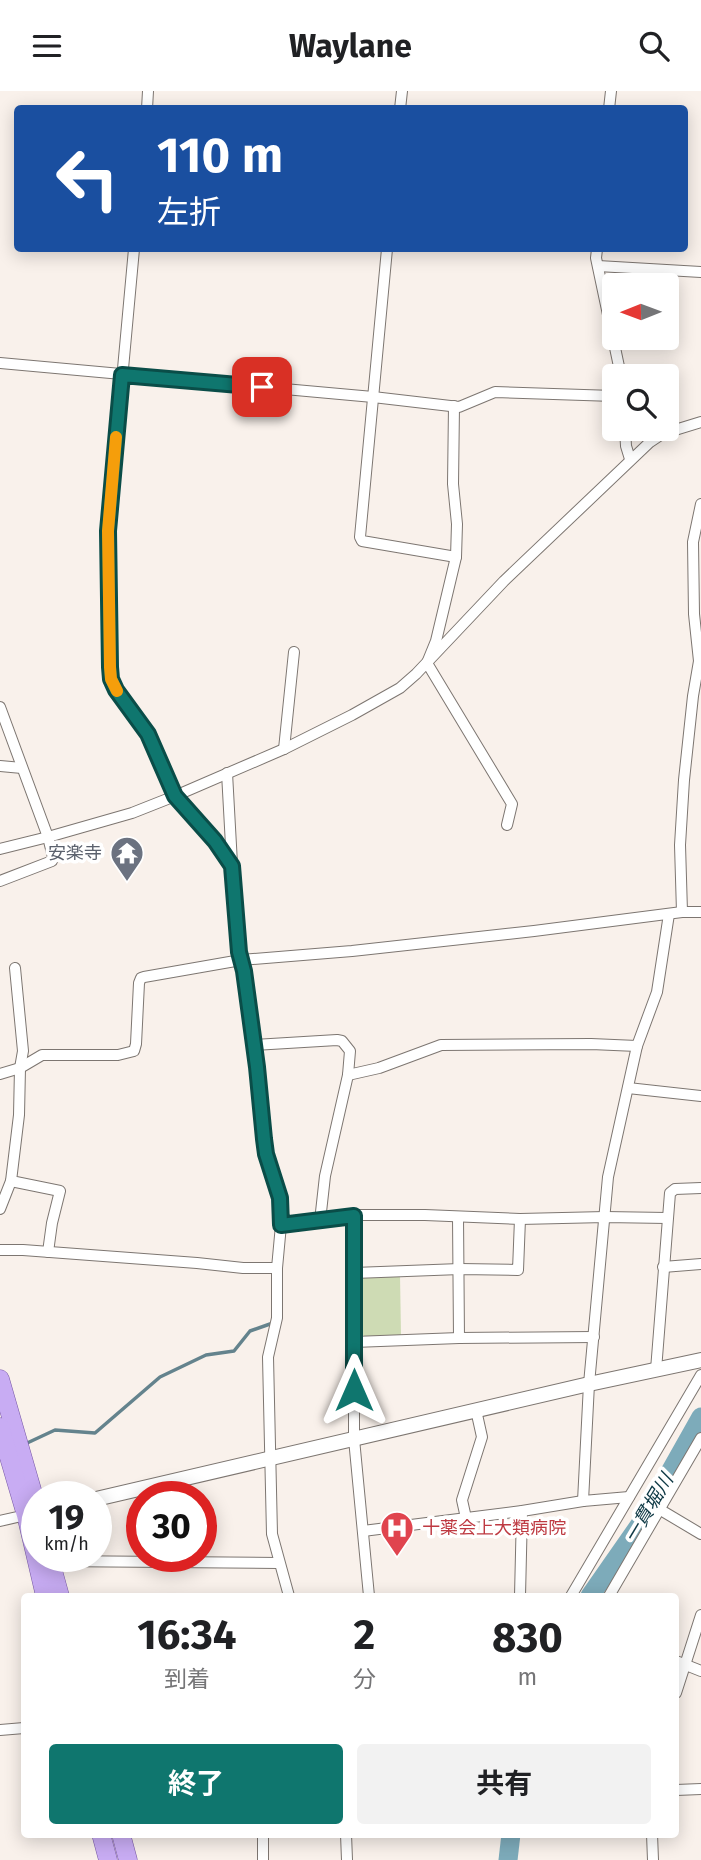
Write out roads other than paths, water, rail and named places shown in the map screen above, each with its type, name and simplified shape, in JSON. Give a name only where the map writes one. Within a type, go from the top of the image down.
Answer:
[{"type":"main road","points":[[0,1379],[26,1481]]},
{"type":"main road","points":[[0,1427],[21,1481]]},
{"type":"main road","points":[[42,1572],[45,1593]]},
{"type":"main road","points":[[54,1572],[59,1593]]},
{"type":"main road","points":[[102,1838],[108,1860]]},
{"type":"main road","points":[[122,1838],[128,1860]]},
{"type":"street","points":[[134,252],[108,531],[111,679],[148,734],[175,796],[215,841],[232,866]]},
{"type":"street","points":[[387,252],[360,537],[362,541],[456,557]]},
{"type":"street","points":[[597,252],[618,364]]},
{"type":"street","points":[[598,266],[701,272]]},
{"type":"street","points":[[0,363],[459,407],[495,392],[602,396]]},
{"type":"street","points":[[427,663],[436,641],[456,557],[454,406]]},
{"type":"street","points":[[0,849],[132,813],[175,796],[284,749],[400,688],[504,581],[650,442],[662,434],[701,422]]},
{"type":"street","points":[[626,441],[631,459]]},
{"type":"street","points":[[682,912],[680,845],[684,780],[696,719],[699,660],[694,614],[693,542],[701,504]]},
{"type":"street","points":[[284,749],[294,652]]},
{"type":"street","points":[[427,663],[512,804],[507,825]]},
{"type":"street","points":[[0,707],[53,857],[52,861],[0,881]]},
{"type":"street","points":[[0,766],[22,768]]},
{"type":"street","points":[[227,773],[234,900],[241,960],[266,1154],[280,1198],[277,1318],[268,1357],[272,1534],[288,1593]]},
{"type":"street","points":[[0,1074],[20,1068],[42,1055],[118,1055],[134,1051],[141,978],[241,960],[352,951],[682,912],[701,912]]},
{"type":"street","points":[[583,1501],[589,1384],[608,1177],[638,1046],[657,992],[669,914]]},
{"type":"street","points":[[0,1209],[11,1181],[23,1051],[15,968]]},
{"type":"street","points":[[254,1045],[337,1040],[342,1041],[350,1051],[348,1075],[325,1176],[320,1221]]},
{"type":"street","points":[[348,1075],[379,1069],[440,1045],[638,1046]]},
{"type":"street","points":[[628,1088],[701,1095]]},
{"type":"street","points":[[11,1181],[60,1191],[48,1252]]},
{"type":"street","points":[[656,1370],[670,1193],[675,1189],[701,1188]]},
{"type":"street","points":[[281,1225],[354,1216],[667,1218]]},
{"type":"street","points":[[354,1216],[354,1439],[369,1593]]},
{"type":"street","points":[[458,1217],[459,1338]]},
{"type":"street","points":[[354,1273],[518,1270],[520,1219]]},
{"type":"street","points":[[0,1250],[197,1262],[243,1268],[277,1268]]},
{"type":"street","points":[[663,1267],[701,1263]]},
{"type":"street","points":[[354,1342],[594,1337]]},
{"type":"street","points":[[112,1495],[701,1360]]},
{"type":"street","points":[[573,1593],[701,1375]]},
{"type":"street","points":[[466,1518],[462,1500],[482,1437],[476,1410]]},
{"type":"street","points":[[611,1593],[701,1438]]},
{"type":"street","points":[[363,1531],[629,1497]]},
{"type":"street","points":[[659,1509],[701,1534]]},
{"type":"street","points":[[520,1593],[522,1511]]},
{"type":"street","points":[[0,1521],[21,1515]]},
{"type":"street","points":[[112,1559],[279,1563]]},
{"type":"street","points":[[701,1615],[680,1663],[701,1671]]},
{"type":"street","points":[[0,1730],[21,1728]]},
{"type":"street","points":[[679,1790],[701,1790]]},
{"type":"street","points":[[263,1838],[263,1860]]},
{"type":"street","points":[[346,1838],[348,1860]]},
{"type":"street","points":[[652,1838],[653,1860]]},
{"type":"waterway","points":[[25,1444],[55,1430],[95,1433],[160,1377],[206,1355],[234,1351],[250,1331],[270,1324]]},
{"type":"waterway","name":"一貫堀川","points":[[592,1593],[643,1520],[701,1417]]},
{"type":"waterway","name":"一貫堀川","points":[[508,1860],[511,1838]]},
{"type":"place","name":"安楽寺","points":[[127,883]]},
{"type":"place","name":"十薬会上大類病院","points":[[397,1558]]}]
